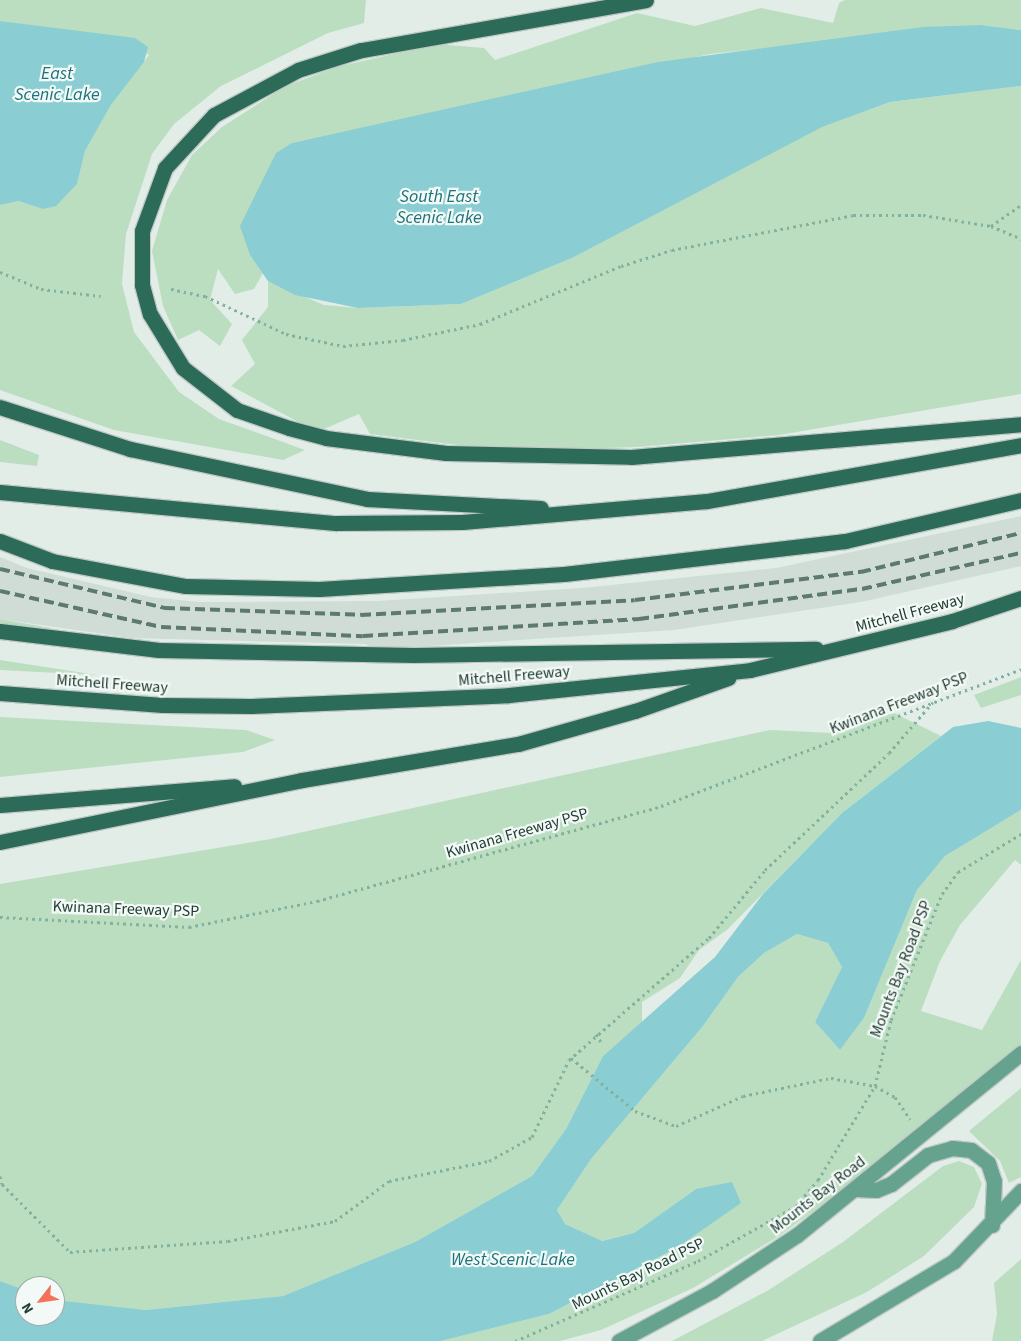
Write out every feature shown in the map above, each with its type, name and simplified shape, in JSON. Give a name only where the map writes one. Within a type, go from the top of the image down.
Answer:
[{"type":"highway","points":[[646,0],[361,50],[298,70],[214,115],[165,168],[142,231],[142,285],[150,314],[183,368],[238,410],[289,428],[326,438],[446,453],[630,457],[1021,424]]},
{"type":"highway","points":[[0,406],[130,449],[367,499],[608,512]]},
{"type":"highway","points":[[0,492],[336,523],[462,522],[608,512],[766,492],[1021,445]]},
{"type":"highway","points":[[0,542],[52,561],[168,584],[319,589],[564,574],[845,541],[1021,500]]},
{"type":"highway","name":"Mitchell Freeway","points":[[0,693],[163,705],[338,704],[509,695],[750,670],[845,649],[1021,598]]},
{"type":"highway","points":[[0,632],[159,650],[414,655],[845,649]]},
{"type":"highway","points":[[0,842],[302,780],[518,744],[635,711],[750,670]]},
{"type":"highway","points":[[0,805],[302,780]]},
{"type":"main road","name":"Mounts Bay Road","points":[[619,1341],[712,1291],[797,1236],[922,1136],[1021,1053]]},
{"type":"main road","points":[[856,1189],[876,1190],[891,1184],[928,1155],[952,1148],[971,1150],[988,1163],[994,1181],[992,1225]]},
{"type":"main road","points":[[820,1341],[914,1289],[954,1262],[992,1225],[1021,1191]]},
{"type":"path","points":[[991,226],[1021,206]]},
{"type":"path","points":[[171,289],[205,296],[286,334],[343,346],[403,340],[480,324],[621,266],[762,231],[853,215],[923,215],[991,226],[1021,239]]},
{"type":"path","points":[[0,272],[41,289],[101,296]]},
{"type":"path","name":"Kwinana Freeway PSP","points":[[0,917],[190,927],[300,906],[661,806],[1021,669]]},
{"type":"path","points":[[0,1176],[2,1184],[70,1252],[228,1241],[335,1221],[389,1181],[489,1162],[532,1137],[571,1058],[596,1034],[709,938],[765,870],[889,753],[933,702]]},
{"type":"path","name":"Mounts Bay Road PSP","points":[[514,1341],[698,1261],[796,1206],[818,1180],[874,1086],[891,1020],[942,894],[958,872],[1021,834]]},
{"type":"path","points":[[596,1034],[601,1042]]},
{"type":"path","points":[[571,1058],[635,1112],[676,1126],[743,1096],[831,1078],[874,1086],[895,1097],[922,1136]]},
{"type":"shaded area","points":[[1021,516],[1021,566],[861,602],[674,630],[368,650],[367,644],[131,638],[0,619],[0,557],[27,568],[151,597],[199,602],[377,601],[582,588],[776,568]]},
{"type":"green space","points":[[0,0],[366,0],[364,23],[328,33],[221,86],[174,124],[152,154],[126,234],[122,284],[134,332],[179,392],[219,419],[305,450],[283,460],[114,430],[0,390],[0,205],[19,201],[44,209],[77,184],[85,151],[111,105],[149,55],[109,36],[0,21]]},
{"type":"green space","points":[[845,0],[1021,0],[1021,30],[981,25],[710,54],[292,143],[250,255],[263,273],[254,289],[235,294],[218,269],[210,300],[232,324],[220,346],[199,330],[178,340],[163,306],[152,251],[167,200],[192,155],[222,127],[286,86],[337,67],[437,44],[484,48],[495,60],[637,13],[695,26],[761,8],[833,23],[839,3]]},
{"type":"green space","points":[[1021,86],[1021,394],[779,435],[637,447],[505,451],[370,434],[359,414],[317,432],[231,386],[255,364],[242,340],[268,307],[268,281],[324,305],[358,308],[461,304],[572,258],[821,127],[890,102]]},
{"type":"green space","points":[[0,440],[39,455],[37,466],[0,462]]},
{"type":"green space","points":[[0,619],[56,629],[0,624]]},
{"type":"green space","points":[[0,660],[97,675],[0,670]]},
{"type":"green space","points":[[1021,677],[1021,695],[981,708],[974,695]]},
{"type":"green space","points":[[894,713],[941,736],[842,813],[728,929],[699,950],[680,978],[642,1002],[642,1022],[603,1056],[566,1129],[532,1176],[415,1242],[283,1296],[145,1310],[65,1303],[65,1276],[15,1276],[15,1286],[0,1281],[0,884],[271,839],[770,730],[832,733]]},
{"type":"green space","points":[[0,717],[246,730],[275,740],[243,752],[0,777]]},
{"type":"green space","points":[[1021,810],[1021,865],[1015,860],[960,925],[940,961],[921,1011],[982,1030],[1021,960],[1021,1047],[873,1168],[779,1236],[693,1288],[601,1330],[560,1341],[441,1341],[549,1314],[678,1247],[740,1203],[696,1189],[634,1233],[601,1241],[565,1224],[557,1210],[591,1159],[703,1026],[738,977],[764,953],[797,934],[828,943],[842,967],[815,1022],[840,1050],[864,1018],[917,890],[945,856]]},
{"type":"green space","points":[[1021,1088],[1021,1177],[1009,1183],[1000,1161],[969,1131]]},
{"type":"green space","points":[[959,1161],[974,1167],[982,1184],[974,1207],[924,1256],[867,1292],[762,1341],[672,1341],[767,1291],[843,1242],[943,1166]]},
{"type":"green space","points":[[1021,1259],[1021,1341],[992,1341],[997,1314],[994,1283]]},
{"type":"water","name":"East Scenic Lake","points":[[0,21],[135,38],[148,47],[144,62],[111,105],[85,151],[77,184],[56,206],[43,209],[19,201],[0,205]]},
{"type":"water","name":"South East Scenic Lake","points":[[981,25],[1021,30],[1021,86],[890,102],[822,127],[572,258],[461,304],[358,308],[295,295],[268,281],[250,255],[240,226],[276,153],[292,143],[658,62],[923,27]]},
{"type":"water","name":"West Scenic Lake","points":[[988,721],[1021,728],[1021,810],[945,856],[917,890],[864,1018],[840,1050],[815,1022],[842,967],[828,943],[797,934],[764,953],[738,977],[703,1026],[591,1159],[557,1210],[565,1224],[602,1241],[634,1233],[696,1189],[732,1182],[741,1203],[678,1247],[549,1314],[441,1341],[0,1341],[0,1281],[15,1286],[15,1326],[65,1326],[65,1301],[145,1310],[283,1296],[415,1242],[532,1176],[566,1129],[603,1056],[715,957],[763,894],[842,813],[953,727]]},
{"type":"railway","points":[[0,569],[165,608],[361,615],[635,600],[861,572],[1021,533]]},
{"type":"railway","points":[[0,591],[161,627],[363,636],[639,619],[862,589],[1021,553]]}]
